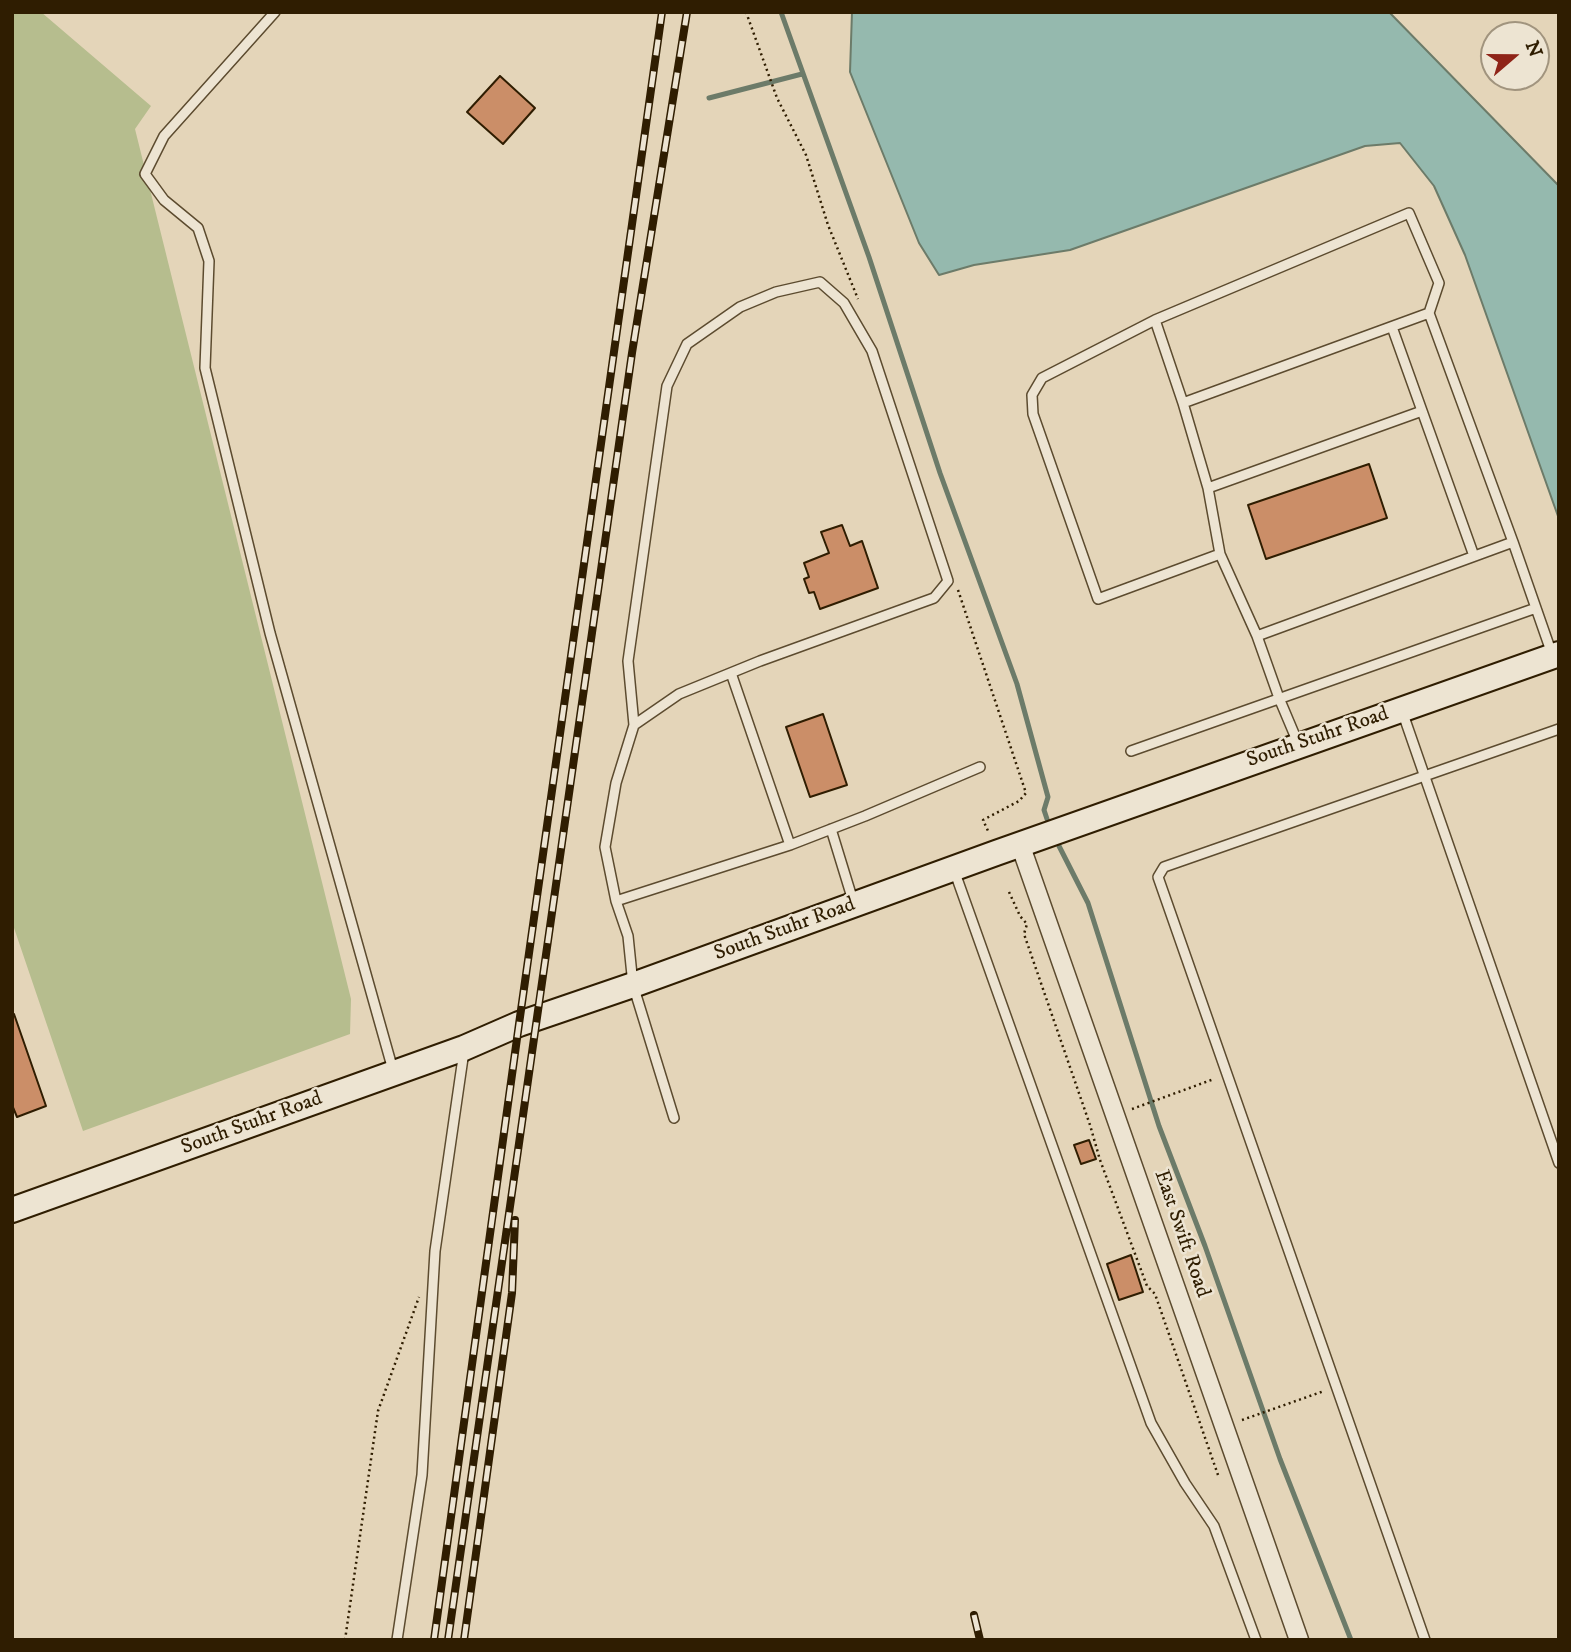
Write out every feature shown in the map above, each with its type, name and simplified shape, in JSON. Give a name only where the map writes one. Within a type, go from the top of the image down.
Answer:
[{"type":"main road","name":"South Stuhr Road","points":[[12,1210],[464,1048],[519,1024],[1556,655]]},
{"type":"street","name":"East Swift Road","points":[[1020,844],[1298,1640]]},
{"type":"lane","points":[[275,12],[164,136],[145,174],[164,200],[198,228],[209,261],[205,368],[270,633],[393,1073]]},
{"type":"lane","points":[[1220,554],[1098,599],[1033,414],[1032,394],[1042,378],[1154,320],[1409,213],[1439,283],[1429,313],[1536,608],[1556,655]]},
{"type":"lane","points":[[634,725],[679,694],[934,597],[948,581],[872,351],[844,303],[820,282],[776,292],[740,306],[687,344],[667,386],[628,661],[634,725],[615,783],[605,847],[616,901],[628,936],[633,985],[674,1118]]},
{"type":"lane","points":[[1183,403],[1429,313]]},
{"type":"lane","points":[[1154,320],[1183,403],[1208,488],[1220,554],[1258,636],[1279,698],[1299,745]]},
{"type":"lane","points":[[1392,327],[1474,555]]},
{"type":"lane","points":[[1208,488],[1422,411]]},
{"type":"lane","points":[[1258,636],[1513,542]]},
{"type":"lane","points":[[1131,751],[1536,608]]},
{"type":"lane","points":[[732,673],[790,845]]},
{"type":"lane","points":[[1401,709],[1559,1163]]},
{"type":"lane","points":[[1424,1640],[1158,877],[1164,867],[1559,729]]},
{"type":"lane","points":[[616,901],[790,845],[980,767]]},
{"type":"lane","points":[[831,829],[854,904]]},
{"type":"lane","points":[[954,868],[1151,1423],[1185,1483],[1214,1526],[1256,1640]]},
{"type":"lane","points":[[397,1640],[422,1475],[435,1251],[464,1048]]},
{"type":"path","points":[[746,12],[775,90]]},
{"type":"path","points":[[1009,892],[1020,916],[1027,924],[1024,934],[1100,1160],[1147,1286],[1155,1294],[1219,1475]]},
{"type":"path","points":[[1132,1109],[1214,1079]]},
{"type":"path","points":[[345,1640],[378,1411],[422,1288]]},
{"type":"path","points":[[1240,1421],[1324,1391]]},
{"type":"green space","points":[[12,12],[41,12],[151,106],[135,129],[351,999],[350,1034],[83,1131],[12,922]]},
{"type":"water","points":[[852,12],[1389,12],[1559,186],[1559,519],[1465,255],[1434,186],[1400,143],[1365,146],[1070,250],[974,265],[939,275],[919,243],[850,72]]},
{"type":"building","points":[[500,76],[535,108],[503,144],[467,112]]},
{"type":"building","points":[[1369,464],[1387,518],[1266,559],[1248,505]]},
{"type":"building","points":[[842,525],[850,546],[862,541],[878,588],[820,609],[814,592],[809,593],[804,579],[809,577],[804,563],[829,553],[821,532]]},
{"type":"building","points":[[823,714],[847,785],[810,797],[786,727]]},
{"type":"building","points":[[14,1014],[46,1106],[17,1117],[12,1105]]},
{"type":"building","points":[[1089,1140],[1096,1159],[1081,1164],[1074,1145]]},
{"type":"building","points":[[1131,1255],[1143,1292],[1119,1300],[1107,1264]]},
{"type":"waterway","points":[[781,12],[869,257],[940,473],[1017,684],[1048,797],[1044,810],[1047,819]]},
{"type":"waterway","points":[[709,98],[802,74]]},
{"type":"waterway","points":[[1059,846],[1088,903],[1159,1126],[1205,1246],[1280,1459],[1351,1640]]},
{"type":"railway","points":[[434,1640],[662,12]]},
{"type":"railway","points":[[448,1640],[632,353],[687,12]]},
{"type":"railway","points":[[464,1640],[512,1293],[515,1220]]},
{"type":"railway","points":[[974,1615],[980,1640]]}]
